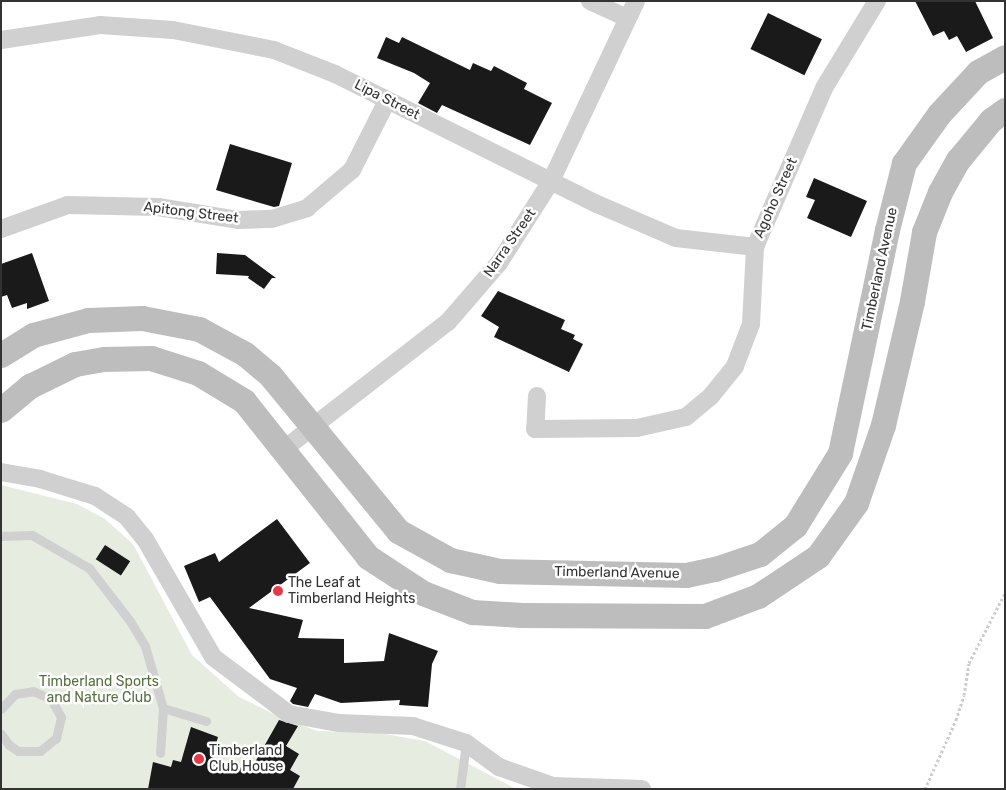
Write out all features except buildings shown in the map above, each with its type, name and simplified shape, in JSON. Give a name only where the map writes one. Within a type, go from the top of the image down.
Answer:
[{"type":"street","points":[[590,1],[627,18]]},
{"type":"street","name":"Narra Street","points":[[284,449],[448,322],[500,263],[551,181],[636,1]]},
{"type":"street","name":"Agoho Street","points":[[537,396],[535,429],[637,428],[686,417],[711,396],[735,366],[751,324],[754,247],[824,88],[877,1]]},
{"type":"street","name":"Lipa Street","points":[[1,40],[100,25],[173,30],[274,50],[335,74],[551,181],[676,238],[754,247]]},
{"type":"street","name":"Timberland Avenue","points":[[1,355],[33,336],[88,320],[142,318],[171,321],[198,329],[245,354],[270,375],[398,531],[450,560],[500,571],[686,575],[716,570],[760,554],[795,526],[840,453],[904,163],[939,114],[978,72],[1005,57]]},
{"type":"street","name":"Apitong Street","points":[[1,229],[68,205],[158,207],[238,220],[272,219],[307,208],[352,170],[387,101]]},
{"type":"street","points":[[1,410],[30,386],[75,364],[104,359],[151,358],[198,372],[244,402],[284,449],[368,557],[423,593],[472,612],[705,616],[758,596],[818,556],[856,503],[883,425],[912,301],[924,232],[940,192],[958,160],[991,120],[1005,110]]},
{"type":"street","points":[[875,291],[912,301]]},
{"type":"street","points":[[1,472],[40,479],[95,496],[127,517],[145,539],[212,656],[289,714],[339,723],[413,726],[466,743],[499,767],[553,786],[642,789]]},
{"type":"lane","points":[[1,536],[32,535],[89,568],[130,621],[145,646],[163,708],[160,753]]},
{"type":"lane","points":[[1,709],[14,694],[34,691],[51,699],[61,717],[56,738],[40,751],[18,751],[2,736]]},
{"type":"lane","points":[[163,708],[206,720]]},
{"type":"lane","points":[[460,789],[466,743]]},
{"type":"path","points":[[925,789],[956,720],[964,695],[968,663],[1005,593]]},
{"type":"green space","name":"Timberland Sports and Nature Club","points":[[1,485],[77,504],[105,519],[133,544],[192,655],[239,697],[286,720],[318,731],[379,733],[425,741],[516,789],[1,789]]},
{"type":"place","name":"The Leaf at Timberland Heights","points":[[278,591]]},
{"type":"place","name":"Timberland Club House","points":[[199,759]]}]
